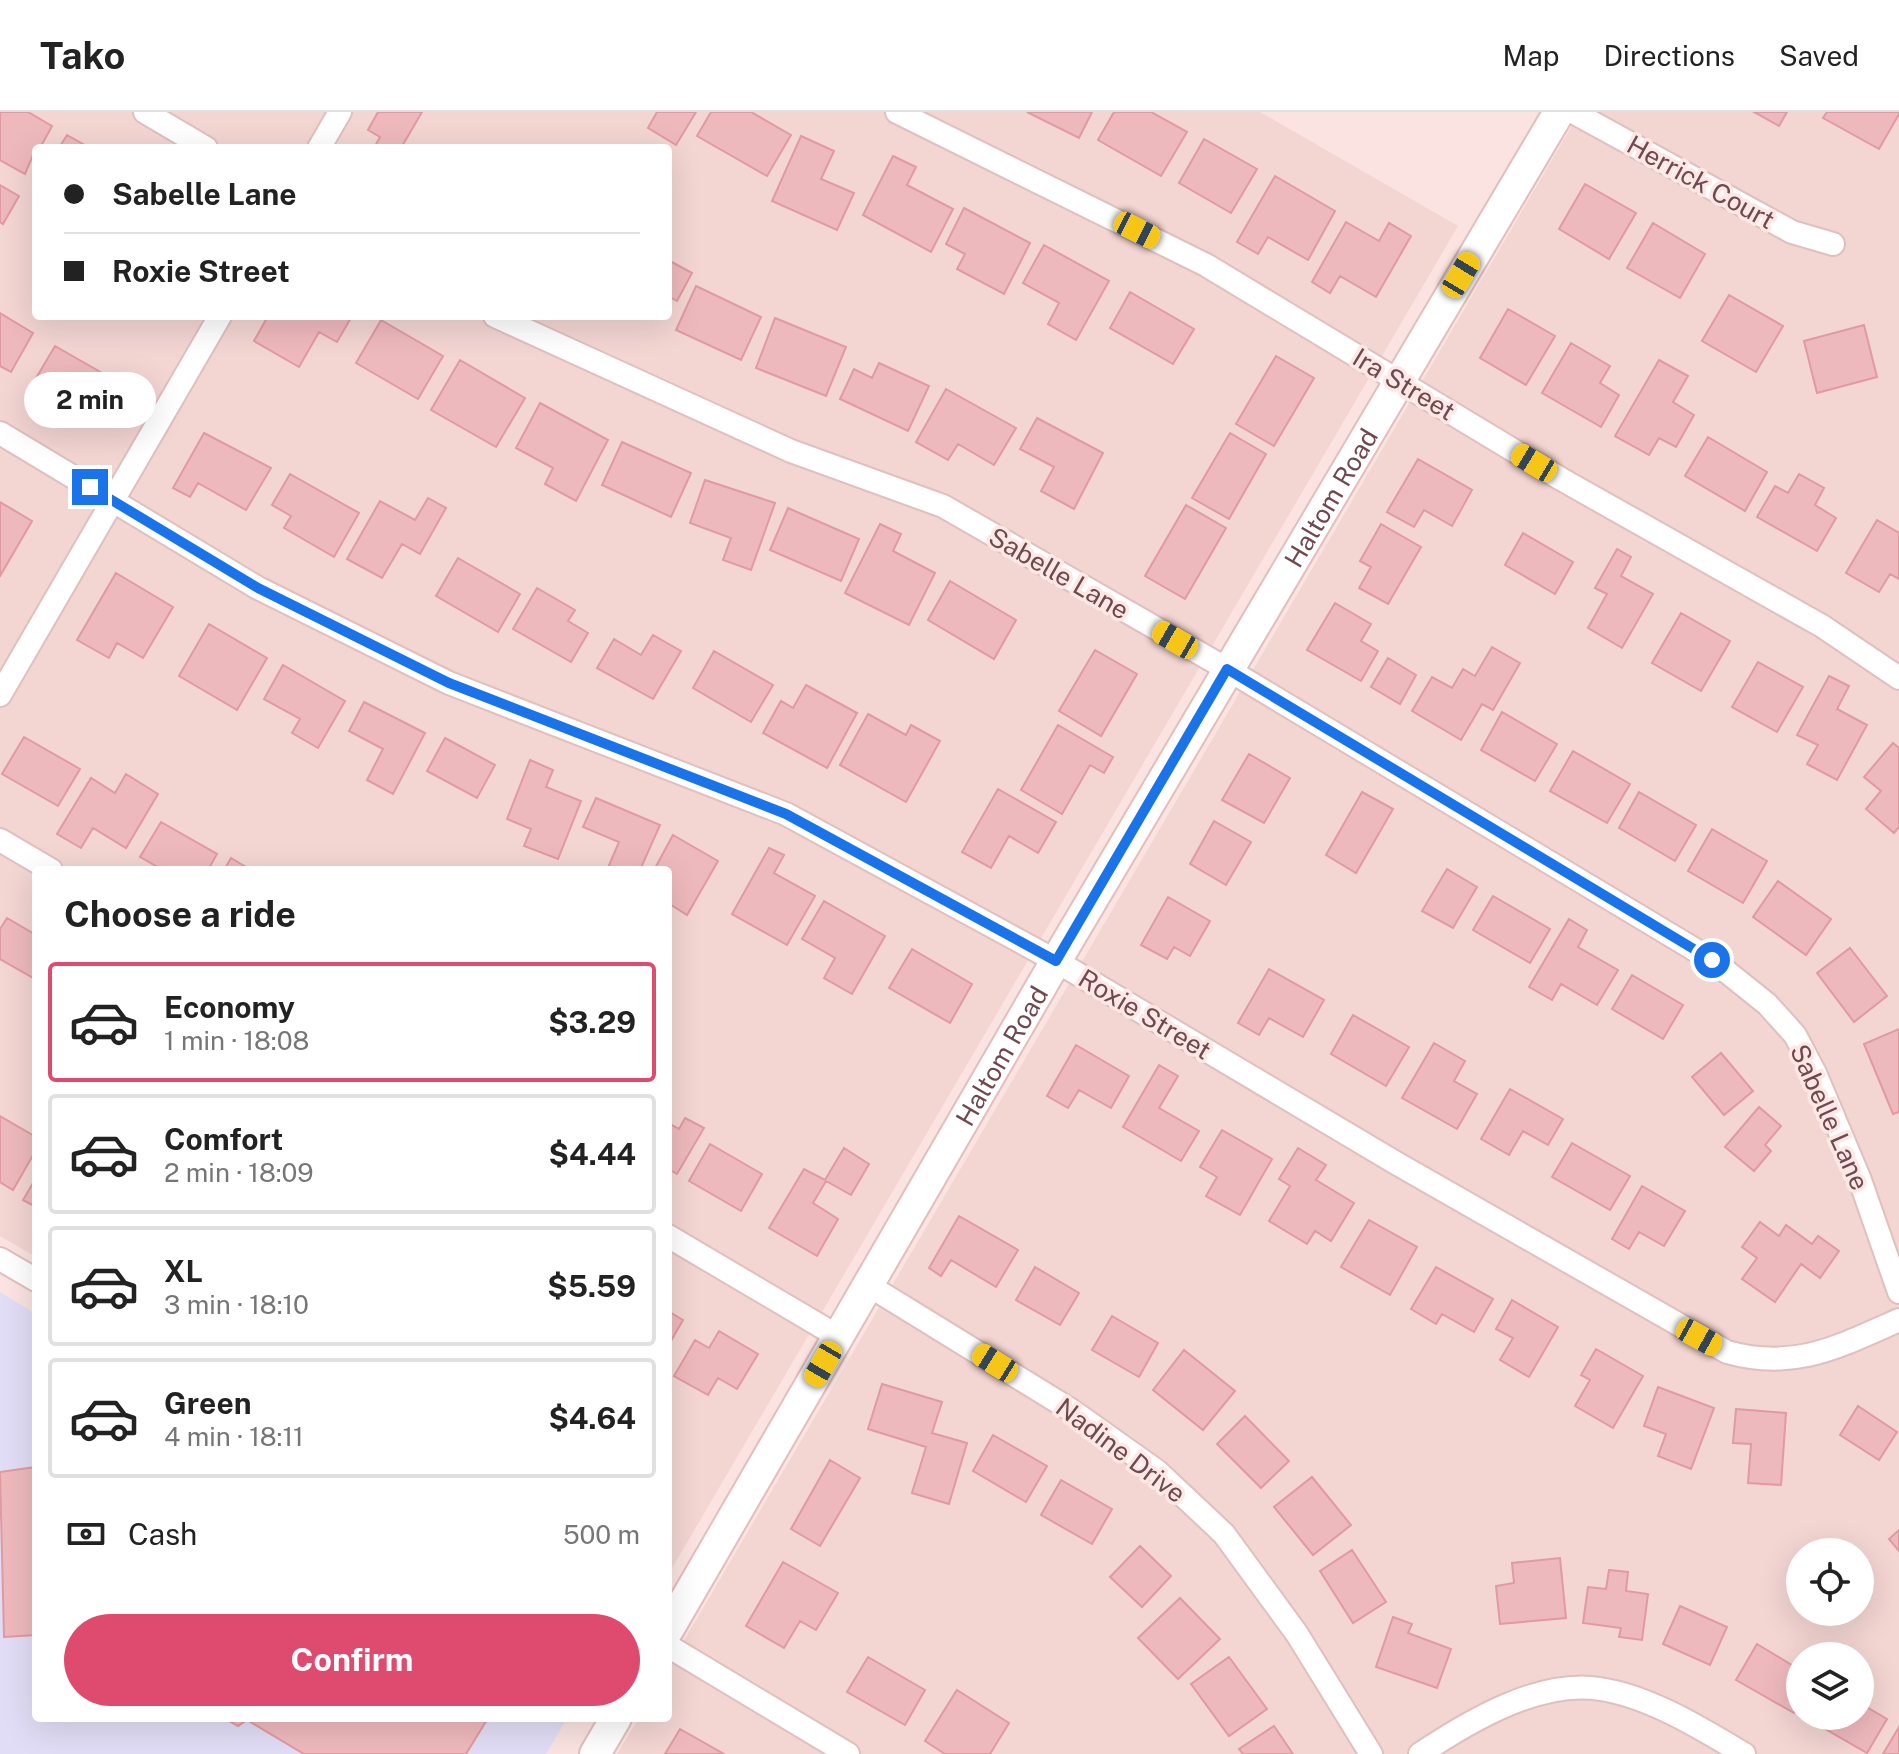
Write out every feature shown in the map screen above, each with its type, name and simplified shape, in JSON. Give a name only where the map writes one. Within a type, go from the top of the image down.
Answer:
[{"type":"main road","name":"Haltom Road","points":[[672,1623],[1227,669],[1559,112]]},
{"type":"main road","points":[[595,1754],[614,1722]]},
{"type":"street","points":[[145,112],[199,144]]},
{"type":"street","points":[[321,144],[340,112]]},
{"type":"street","name":"Ira Street","points":[[897,112],[1206,265],[1561,479],[1822,626],[1899,678]]},
{"type":"street","name":"Herrick Court","points":[[1573,112],[1792,232],[1833,244]]},
{"type":"street","points":[[0,695],[218,320]]},
{"type":"street","name":"Sabelle Lane","points":[[504,320],[791,451],[943,506],[1227,669],[1652,921],[1712,960],[1767,1004],[1795,1035],[1815,1073],[1860,1180],[1899,1292]]},
{"type":"street","name":"Roxie Street","points":[[0,433],[258,588],[449,683],[786,814],[1056,961],[1396,1163],[1727,1352],[1755,1360],[1807,1358],[1899,1320]]},
{"type":"street","points":[[0,840],[44,866]]},
{"type":"street","points":[[672,1238],[839,1337]]},
{"type":"street","points":[[0,1259],[32,1278]]},
{"type":"street","name":"Nadine Drive","points":[[868,1285],[1071,1410],[1169,1481],[1224,1534],[1297,1634],[1371,1754]]},
{"type":"street","points":[[672,1648],[848,1754]]},
{"type":"street","points":[[1420,1754],[1459,1728],[1509,1704],[1558,1691],[1599,1688],[1639,1701],[1744,1754]]},
{"type":"shaded area","points":[[0,112],[1260,112],[1458,226],[672,1568],[672,866],[32,866],[32,1255],[0,1236]]},
{"type":"shaded area","points":[[1580,112],[1899,112],[1899,1754],[617,1754],[637,1722],[672,1722],[672,1661]]},
{"type":"shaded area","points":[[0,1292],[32,1312],[32,1722],[565,1722],[546,1754],[0,1754]]},
{"type":"building","points":[[0,112],[28,112],[52,126],[42,144],[32,144],[32,157],[25,174],[0,160]]},
{"type":"building","points":[[378,112],[422,112],[403,144],[376,144],[380,137],[368,130]]},
{"type":"building","points":[[657,112],[696,112],[676,145],[648,128]]},
{"type":"building","points":[[711,112],[751,112],[791,135],[767,176],[697,136]]},
{"type":"building","points":[[1027,112],[1092,112],[1079,138]]},
{"type":"building","points":[[1114,112],[1151,112],[1187,132],[1161,176],[1098,140]]},
{"type":"building","points":[[1754,112],[1787,112],[1779,126]]},
{"type":"building","points":[[1827,112],[1899,114],[1879,149],[1823,118]]},
{"type":"building","points":[[67,135],[83,144],[61,144]]},
{"type":"building","points":[[801,136],[834,151],[821,179],[854,193],[837,230],[772,201]]},
{"type":"building","points":[[1204,139],[1257,169],[1231,213],[1179,183]]},
{"type":"building","points":[[893,156],[916,167],[907,185],[953,209],[931,252],[863,215]]},
{"type":"building","points":[[1275,176],[1335,211],[1308,260],[1268,237],[1258,254],[1237,242]]},
{"type":"building","points":[[1585,184],[1636,213],[1609,259],[1559,229]]},
{"type":"building","points":[[0,185],[19,196],[3,224],[0,222]]},
{"type":"building","points":[[964,208],[1030,243],[1004,294],[957,269],[965,254],[946,244]]},
{"type":"building","points":[[1346,222],[1379,241],[1389,223],[1411,236],[1376,297],[1340,276],[1330,293],[1312,282]]},
{"type":"building","points":[[1653,223],[1705,254],[1680,298],[1627,268]]},
{"type":"building","points":[[1044,245],[1109,281],[1076,340],[1048,324],[1059,303],[1023,283]]},
{"type":"building","points":[[672,262],[692,273],[677,301],[672,298]]},
{"type":"building","points":[[696,286],[761,317],[741,360],[676,330]]},
{"type":"building","points":[[1130,292],[1194,329],[1173,364],[1110,328]]},
{"type":"building","points":[[1729,295],[1783,326],[1756,372],[1702,341]]},
{"type":"building","points":[[1508,309],[1555,336],[1526,385],[1480,358]]},
{"type":"building","points":[[0,313],[33,333],[11,372],[0,366]]},
{"type":"building","points":[[775,318],[846,347],[826,396],[756,368]]},
{"type":"building","points":[[266,320],[350,320],[337,342],[319,332],[299,367],[254,341]]},
{"type":"building","points":[[381,320],[443,356],[418,399],[356,363]]},
{"type":"building","points":[[1864,325],[1877,377],[1817,393],[1804,341]]},
{"type":"building","points":[[1571,343],[1610,366],[1600,383],[1619,395],[1601,427],[1542,393]]},
{"type":"building","points":[[55,346],[118,382],[95,421],[32,385]]},
{"type":"building","points":[[1276,356],[1314,378],[1274,446],[1236,424]]},
{"type":"building","points":[[460,360],[525,398],[496,447],[431,410]]},
{"type":"building","points":[[1659,360],[1688,376],[1673,402],[1694,415],[1676,447],[1659,438],[1649,455],[1615,436]]},
{"type":"building","points":[[879,363],[929,386],[908,431],[840,399],[854,369],[872,378]]},
{"type":"building","points":[[946,389],[1016,428],[994,465],[958,444],[948,460],[916,442]]},
{"type":"building","points":[[540,403],[608,440],[576,501],[545,484],[553,468],[516,448]]},
{"type":"building","points":[[1037,418],[1103,453],[1074,509],[1041,491],[1054,467],[1020,449]]},
{"type":"building","points":[[204,433],[271,468],[246,510],[198,483],[190,497],[173,488]]},
{"type":"building","points":[[1230,433],[1266,454],[1229,519],[1192,498]]},
{"type":"building","points":[[1708,437],[1767,472],[1745,511],[1685,476]]},
{"type":"building","points":[[622,442],[691,473],[671,517],[602,485]]},
{"type":"building","points":[[1418,459],[1472,490],[1452,526],[1424,510],[1414,527],[1387,512]]},
{"type":"building","points":[[290,474],[359,513],[334,557],[284,528],[291,516],[272,505]]},
{"type":"building","points":[[1799,474],[1824,488],[1815,505],[1836,518],[1817,551],[1757,517],[1775,486],[1788,493]]},
{"type":"building","points":[[705,480],[775,503],[751,570],[723,560],[731,538],[690,523]]},
{"type":"building","points":[[428,498],[446,508],[420,554],[402,544],[382,578],[347,559],[380,501],[415,520]]},
{"type":"building","points":[[0,502],[32,521],[0,576]]},
{"type":"building","points":[[1186,505],[1226,528],[1185,599],[1145,576]]},
{"type":"building","points":[[788,508],[859,539],[841,581],[770,550]]},
{"type":"building","points":[[1877,520],[1899,533],[1899,579],[1890,574],[1879,592],[1846,573]]},
{"type":"building","points":[[880,524],[901,534],[893,551],[935,573],[909,625],[845,593]]},
{"type":"building","points":[[1381,524],[1421,547],[1388,604],[1359,588],[1371,567],[1360,561]]},
{"type":"building","points":[[1523,533],[1573,562],[1555,594],[1505,565]]},
{"type":"building","points":[[1617,549],[1631,557],[1621,576],[1653,594],[1622,648],[1588,628],[1607,594],[1595,588]]},
{"type":"building","points":[[458,558],[520,594],[498,632],[436,596]]},
{"type":"building","points":[[116,573],[173,607],[143,658],[117,643],[109,658],[77,640]]},
{"type":"building","points":[[950,581],[1016,620],[994,659],[928,620]]},
{"type":"building","points":[[537,588],[575,610],[568,621],[588,633],[571,662],[513,629]]},
{"type":"building","points":[[1335,603],[1371,624],[1361,641],[1378,651],[1361,681],[1307,650]]},
{"type":"building","points":[[1681,613],[1730,641],[1701,691],[1652,663]]},
{"type":"building","points":[[209,624],[267,658],[237,710],[179,676]]},
{"type":"building","points":[[653,635],[681,651],[653,699],[597,668],[614,639],[641,655]]},
{"type":"building","points":[[1492,647],[1520,663],[1493,710],[1482,704],[1461,740],[1412,711],[1432,677],[1452,688],[1463,669],[1475,676]]},
{"type":"building","points":[[1095,650],[1137,674],[1101,736],[1059,711]]},
{"type":"building","points":[[714,651],[773,685],[751,722],[693,688]]},
{"type":"building","points":[[1388,658],[1416,675],[1400,704],[1371,687]]},
{"type":"building","points":[[1758,662],[1803,687],[1777,732],[1732,707]]},
{"type":"building","points":[[283,665],[345,701],[318,748],[292,733],[300,719],[264,699]]},
{"type":"building","points":[[1829,676],[1849,686],[1837,709],[1867,725],[1837,780],[1807,764],[1818,745],[1797,735]]},
{"type":"building","points":[[806,685],[857,713],[827,768],[763,733],[781,701],[793,708]]},
{"type":"building","points":[[364,702],[425,733],[393,794],[367,780],[383,749],[349,731]]},
{"type":"building","points":[[1502,712],[1557,744],[1535,781],[1481,750]]},
{"type":"building","points":[[868,714],[906,735],[911,725],[940,741],[906,802],[840,765]]},
{"type":"building","points":[[1058,725],[1113,757],[1104,773],[1090,765],[1062,814],[1021,790]]},
{"type":"building","points":[[24,737],[80,769],[58,806],[2,774]]},
{"type":"building","points":[[445,738],[495,765],[477,798],[427,771]]},
{"type":"building","points":[[1893,743],[1899,748],[1899,827],[1894,833],[1866,809],[1881,791],[1864,777]]},
{"type":"building","points":[[1573,751],[1630,784],[1607,823],[1550,791]]},
{"type":"building","points":[[1249,754],[1290,778],[1264,823],[1222,800]]},
{"type":"building","points":[[530,760],[553,770],[546,787],[581,801],[558,859],[524,846],[531,829],[507,819]]},
{"type":"building","points":[[126,774],[158,794],[126,848],[93,828],[81,848],[57,834],[91,778],[115,793]]},
{"type":"building","points":[[998,789],[1056,822],[1038,853],[1009,836],[991,868],[962,852]]},
{"type":"building","points":[[1362,792],[1393,809],[1356,873],[1326,855]]},
{"type":"building","points":[[1639,792],[1696,825],[1675,861],[1619,828]]},
{"type":"building","points":[[596,798],[660,825],[642,866],[609,866],[619,842],[583,827]]},
{"type":"building","points":[[1214,821],[1251,842],[1226,885],[1190,864]]},
{"type":"building","points":[[161,822],[217,854],[210,866],[156,866],[140,857]]},
{"type":"building","points":[[1712,829],[1767,861],[1743,903],[1688,871]]},
{"type":"building","points":[[673,835],[718,861],[687,915],[672,906],[672,866],[656,866]]},
{"type":"building","points":[[769,848],[784,855],[774,873],[815,896],[787,945],[732,914]]},
{"type":"building","points":[[231,858],[244,866],[226,866]]},
{"type":"building","points":[[1447,869],[1477,887],[1453,928],[1422,911]]},
{"type":"building","points":[[1778,881],[1831,919],[1806,955],[1753,917]]},
{"type":"building","points":[[1493,896],[1550,929],[1530,963],[1473,930]]},
{"type":"building","points":[[1168,897],[1210,921],[1190,956],[1174,947],[1167,959],[1141,945]]},
{"type":"building","points":[[824,901],[885,936],[852,994],[824,978],[835,958],[802,939]]},
{"type":"building","points":[[7,918],[32,933],[32,977],[0,959],[0,929]]},
{"type":"building","points":[[1569,919],[1587,930],[1578,947],[1618,970],[1597,1005],[1561,984],[1552,1000],[1529,987]]},
{"type":"building","points":[[1850,948],[1887,996],[1854,1022],[1817,973]]},
{"type":"building","points":[[912,949],[972,984],[950,1023],[889,988]]},
{"type":"building","points":[[1269,969],[1324,1000],[1303,1037],[1269,1018],[1259,1035],[1238,1023]]},
{"type":"building","points":[[1632,975],[1683,1005],[1663,1039],[1612,1009]]},
{"type":"building","points":[[1353,1015],[1409,1047],[1386,1086],[1331,1054]]},
{"type":"building","points":[[1899,1029],[1899,1112],[1893,1114],[1864,1044]]},
{"type":"building","points":[[1434,1043],[1465,1061],[1454,1081],[1477,1094],[1457,1129],[1402,1098]]},
{"type":"building","points":[[1076,1045],[1129,1076],[1111,1108],[1079,1090],[1068,1108],[1047,1096]]},
{"type":"building","points":[[1721,1053],[1753,1091],[1724,1115],[1692,1077]]},
{"type":"building","points":[[1159,1065],[1178,1076],[1159,1108],[1199,1131],[1181,1161],[1123,1127]]},
{"type":"building","points":[[1510,1089],[1563,1119],[1548,1145],[1523,1131],[1509,1155],[1481,1139]]},
{"type":"building","points":[[1759,1107],[1781,1126],[1765,1145],[1771,1151],[1754,1171],[1725,1147]]},
{"type":"building","points":[[0,1116],[32,1135],[32,1157],[13,1190],[0,1182]]},
{"type":"building","points":[[685,1118],[704,1128],[677,1174],[672,1171],[672,1125],[679,1129]]},
{"type":"building","points":[[1222,1130],[1272,1159],[1240,1215],[1206,1196],[1217,1177],[1200,1167]]},
{"type":"building","points":[[1572,1143],[1630,1176],[1610,1210],[1552,1177]]},
{"type":"building","points":[[710,1144],[762,1174],[741,1211],[689,1181]]},
{"type":"building","points":[[844,1148],[869,1164],[851,1195],[826,1181],[813,1203],[838,1219],[817,1256],[769,1228],[804,1169],[825,1180]]},
{"type":"building","points":[[1298,1148],[1326,1165],[1316,1180],[1354,1203],[1331,1241],[1315,1231],[1307,1244],[1269,1221],[1290,1186],[1279,1179]]},
{"type":"building","points":[[32,1185],[32,1205],[23,1200]]},
{"type":"building","points":[[1642,1186],[1685,1211],[1664,1246],[1639,1232],[1629,1249],[1612,1239]]},
{"type":"building","points":[[959,1216],[1018,1250],[996,1287],[951,1260],[941,1276],[929,1268]]},
{"type":"building","points":[[1369,1220],[1417,1247],[1390,1295],[1341,1267]]},
{"type":"building","points":[[1760,1222],[1779,1236],[1786,1225],[1812,1244],[1818,1236],[1839,1251],[1820,1278],[1801,1264],[1775,1302],[1742,1279],[1757,1258],[1742,1247]]},
{"type":"building","points":[[1035,1267],[1079,1293],[1060,1325],[1016,1300]]},
{"type":"building","points":[[1436,1267],[1493,1299],[1474,1332],[1442,1314],[1436,1324],[1411,1309]]},
{"type":"building","points":[[1512,1300],[1558,1327],[1529,1377],[1500,1360],[1513,1338],[1496,1329]]},
{"type":"building","points":[[672,1313],[683,1320],[672,1339]]},
{"type":"building","points":[[1112,1316],[1158,1343],[1139,1377],[1092,1350]]},
{"type":"building","points":[[719,1331],[758,1354],[737,1389],[718,1378],[708,1395],[674,1376],[695,1340],[709,1348]]},
{"type":"building","points":[[1596,1349],[1643,1376],[1613,1428],[1575,1406],[1590,1380],[1581,1375]]},
{"type":"building","points":[[1184,1350],[1235,1391],[1203,1430],[1153,1390]]},
{"type":"building","points":[[882,1384],[942,1402],[932,1433],[967,1443],[949,1504],[912,1493],[926,1447],[868,1429]]},
{"type":"building","points":[[1658,1387],[1714,1408],[1691,1469],[1658,1456],[1666,1434],[1644,1426]]},
{"type":"building","points":[[1858,1406],[1897,1432],[1879,1460],[1840,1435]]},
{"type":"building","points":[[1736,1409],[1786,1413],[1781,1485],[1748,1483],[1751,1444],[1733,1443]]},
{"type":"building","points":[[1245,1416],[1289,1461],[1261,1488],[1217,1444]]},
{"type":"building","points":[[993,1435],[1047,1466],[1026,1502],[973,1471]]},
{"type":"building","points":[[830,1460],[860,1478],[820,1546],[791,1529]]},
{"type":"building","points":[[32,1468],[32,1635],[4,1637],[0,1472]]},
{"type":"building","points":[[1312,1477],[1351,1525],[1313,1555],[1274,1507]]},
{"type":"building","points":[[1061,1480],[1112,1509],[1092,1544],[1041,1515]]},
{"type":"building","points":[[1899,1530],[1899,1551],[1889,1539]]},
{"type":"building","points":[[1140,1546],[1171,1576],[1142,1607],[1110,1577]]},
{"type":"building","points":[[1352,1550],[1386,1602],[1353,1623],[1320,1571]]},
{"type":"building","points":[[1560,1558],[1566,1618],[1500,1624],[1496,1586],[1514,1583],[1512,1563]]},
{"type":"building","points":[[783,1562],[838,1593],[816,1630],[800,1621],[784,1648],[746,1626]]},
{"type":"building","points":[[1609,1570],[1628,1572],[1626,1591],[1648,1594],[1642,1640],[1619,1637],[1621,1628],[1583,1623],[1588,1587],[1606,1589]]},
{"type":"building","points":[[1180,1598],[1220,1639],[1178,1679],[1138,1638]]},
{"type":"building","points":[[1680,1606],[1727,1627],[1710,1665],[1663,1644]]},
{"type":"building","points":[[1393,1617],[1412,1624],[1408,1633],[1451,1649],[1437,1688],[1376,1667]]},
{"type":"building","points":[[1757,1644],[1786,1662],[1786,1708],[1736,1680]]},
{"type":"building","points":[[868,1657],[925,1690],[905,1725],[847,1692]]},
{"type":"building","points":[[1229,1657],[1267,1709],[1229,1736],[1191,1684]]},
{"type":"building","points":[[957,1690],[1009,1723],[990,1754],[945,1754],[925,1741]]},
{"type":"building","points":[[1874,1711],[1887,1719],[1867,1753],[1827,1730],[1874,1730]]},
{"type":"building","points":[[250,1722],[486,1722],[466,1754],[304,1754]]},
{"type":"building","points":[[1274,1726],[1293,1754],[1243,1754],[1239,1749]]},
{"type":"building","points":[[1899,1727],[1899,1754],[1883,1754]]},
{"type":"building","points":[[680,1729],[724,1754],[665,1754]]},
{"type":"route","points":[[90,487],[258,588],[449,683],[786,814],[1056,961],[1227,669],[1429,792],[1652,921],[1712,960]]}]
